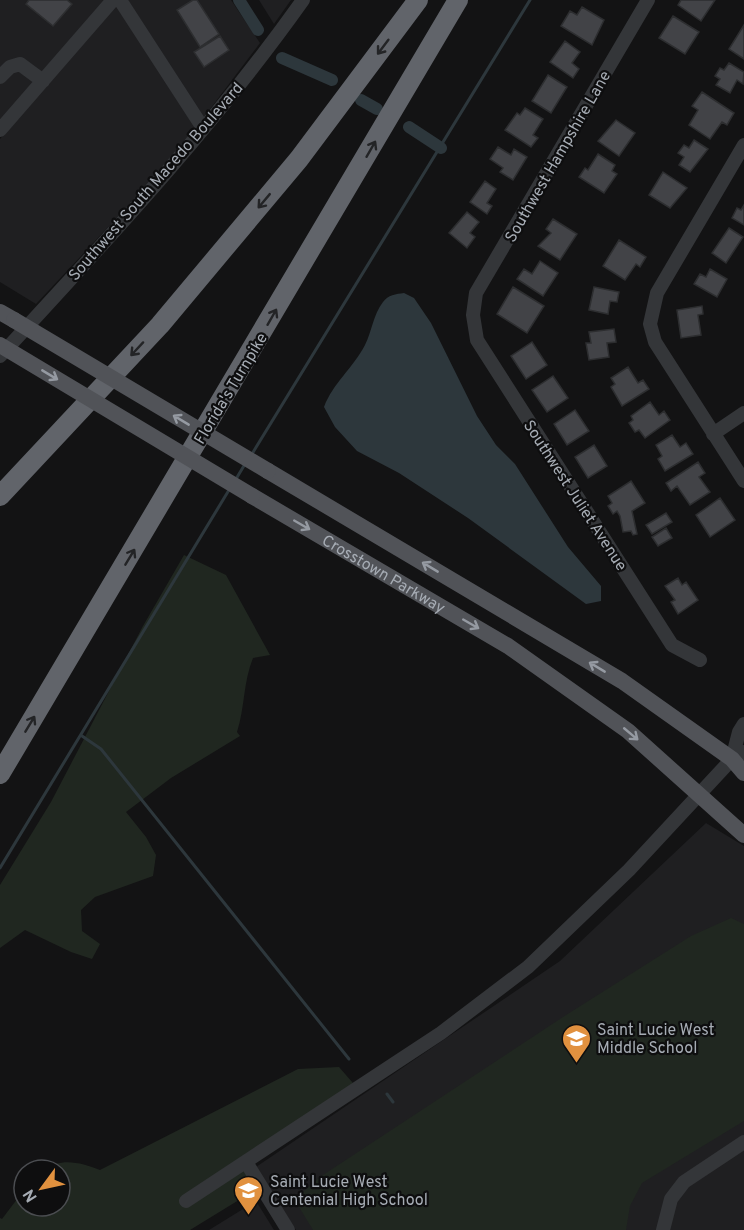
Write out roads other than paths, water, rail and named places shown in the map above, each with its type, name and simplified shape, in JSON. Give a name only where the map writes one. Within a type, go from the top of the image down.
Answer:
[{"type":"highway","points":[[0,496],[160,325],[299,159],[418,0]]},
{"type":"highway","name":"Florida's Turnpike","points":[[0,774],[458,0]]},
{"type":"main road","name":"Crosstown Parkway","points":[[7,316],[622,681],[738,756],[744,773]]},
{"type":"main road","name":"Crosstown Parkway","points":[[0,345],[508,646],[628,731],[744,835]]},
{"type":"street","points":[[0,130],[113,0]]},
{"type":"street","points":[[120,0],[203,128]]},
{"type":"street","name":"Southwest Hampshire Lane","points":[[473,315],[476,293],[648,0]]},
{"type":"street","name":"Southwest South Macedo Boulevard","points":[[0,356],[91,258],[203,128],[297,2]]},
{"type":"street","points":[[0,77],[10,67],[20,64],[43,81]]},
{"type":"street","points":[[744,145],[657,293],[650,324],[655,342],[744,481]]},
{"type":"street","name":"Southwest Juliet Avenue","points":[[473,315],[477,340],[672,645],[700,660]]},
{"type":"street","points":[[713,434],[744,413]]},
{"type":"street","points":[[186,1201],[441,1033],[528,967],[629,870],[698,793],[738,756],[739,732],[744,724]]},
{"type":"street","points":[[663,1230],[671,1198],[684,1182],[744,1142]]},
{"type":"street","points":[[246,1162],[288,1230]]},
{"type":"waterway","points":[[239,0],[258,30]]},
{"type":"waterway","points":[[252,454],[530,0]]},
{"type":"waterway","points":[[282,58],[332,80]]},
{"type":"waterway","points":[[361,100],[377,109]]},
{"type":"waterway","points":[[409,127],[441,148]]},
{"type":"waterway","points":[[236,479],[245,464]]},
{"type":"waterway","points":[[0,868],[229,490]]},
{"type":"waterway","points":[[82,736],[101,749],[349,1059]]},
{"type":"waterway","points":[[387,1094],[393,1102]]},
{"type":"place","name":"Saint Lucie West Middle School","points":[[576,1064]]},
{"type":"place","name":"Saint Lucie West Centenial High School","points":[[249,1216]]}]
